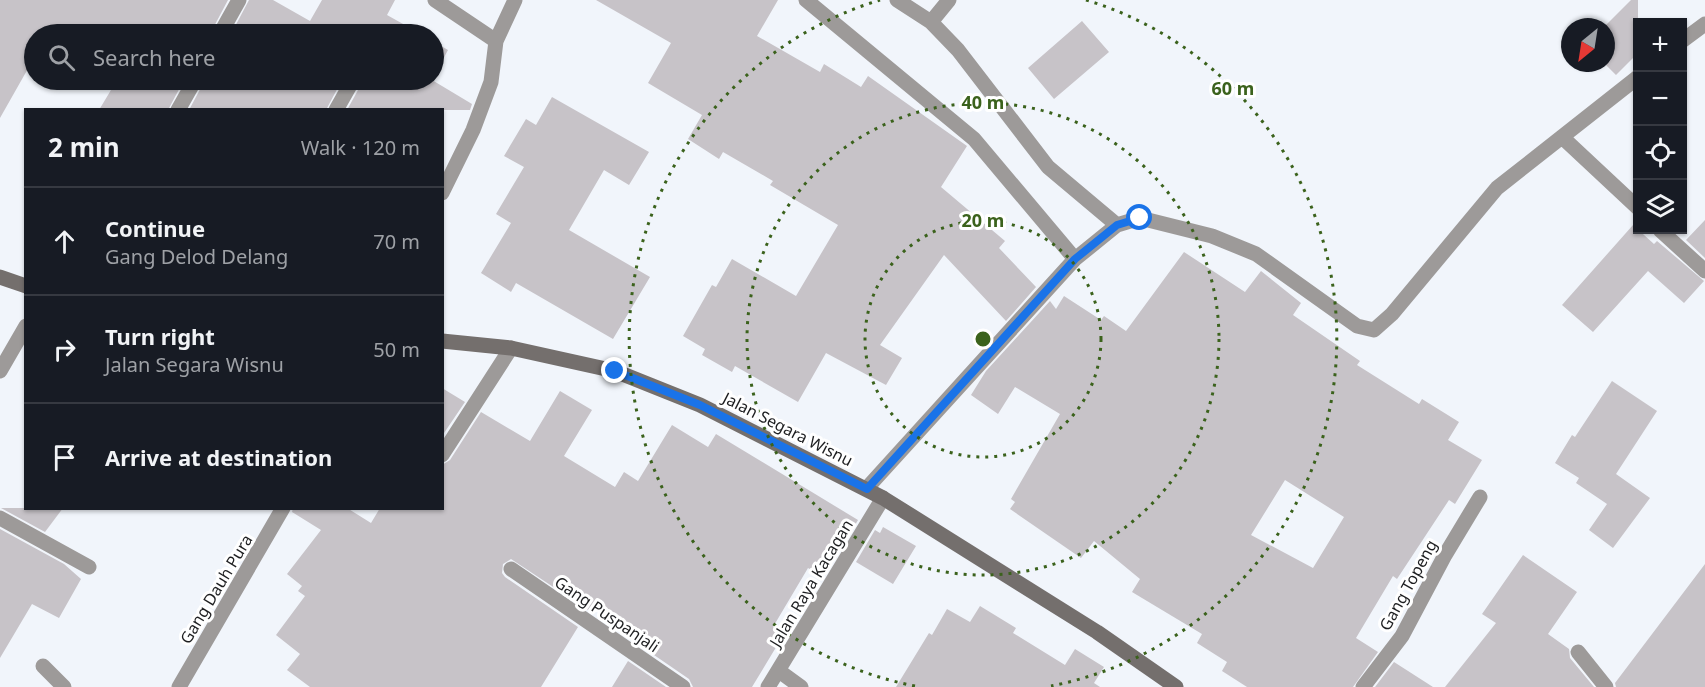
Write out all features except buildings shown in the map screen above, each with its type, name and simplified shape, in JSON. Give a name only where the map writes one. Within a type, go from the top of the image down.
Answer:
[{"type":"street","points":[[226,24],[239,0]]},
{"type":"street","points":[[435,0],[496,41]]},
{"type":"street","points":[[444,189],[472,130],[491,82],[496,41],[515,0]]},
{"type":"street","points":[[806,0],[974,139],[1075,259]]},
{"type":"street","points":[[897,0],[931,22],[958,50],[1048,167],[1117,225]]},
{"type":"street","points":[[931,22],[949,0]]},
{"type":"street","points":[[1687,38],[1705,24]]},
{"type":"street","points":[[867,489],[1075,259],[1117,225],[1140,218],[1212,236],[1256,254],[1357,326],[1374,330],[1392,314],[1497,188],[1633,81]]},
{"type":"street","points":[[179,108],[189,90]]},
{"type":"street","points":[[337,108],[347,90]]},
{"type":"street","points":[[1562,137],[1633,203]]},
{"type":"street","points":[[1664,234],[1705,271]]},
{"type":"street","points":[[0,277],[24,285]]},
{"type":"street","points":[[0,371],[24,329]]},
{"type":"street","name":"Jalan Segara Wisnu","points":[[444,341],[511,348],[615,371],[700,405],[883,498],[1078,620],[1176,687]]},
{"type":"street","points":[[444,452],[511,348]]},
{"type":"street","name":"Gang Topeng","points":[[1363,687],[1402,636],[1479,497]]},
{"type":"street","name":"Jalan Raya Kacagan","points":[[768,687],[883,498]]},
{"type":"street","name":"Gang Dauh Pura","points":[[179,687],[282,510]]},
{"type":"street","points":[[0,518],[88,567]]},
{"type":"street","name":"Gang Puspanjali","points":[[511,569],[683,687]]},
{"type":"street","points":[[1578,652],[1606,687]]},
{"type":"street","points":[[43,666],[64,687]]},
{"type":"street","points":[[779,671],[801,687]]},
{"type":"route","points":[[615,371],[700,405],[867,489],[1075,259],[1117,225],[1140,218]]}]
